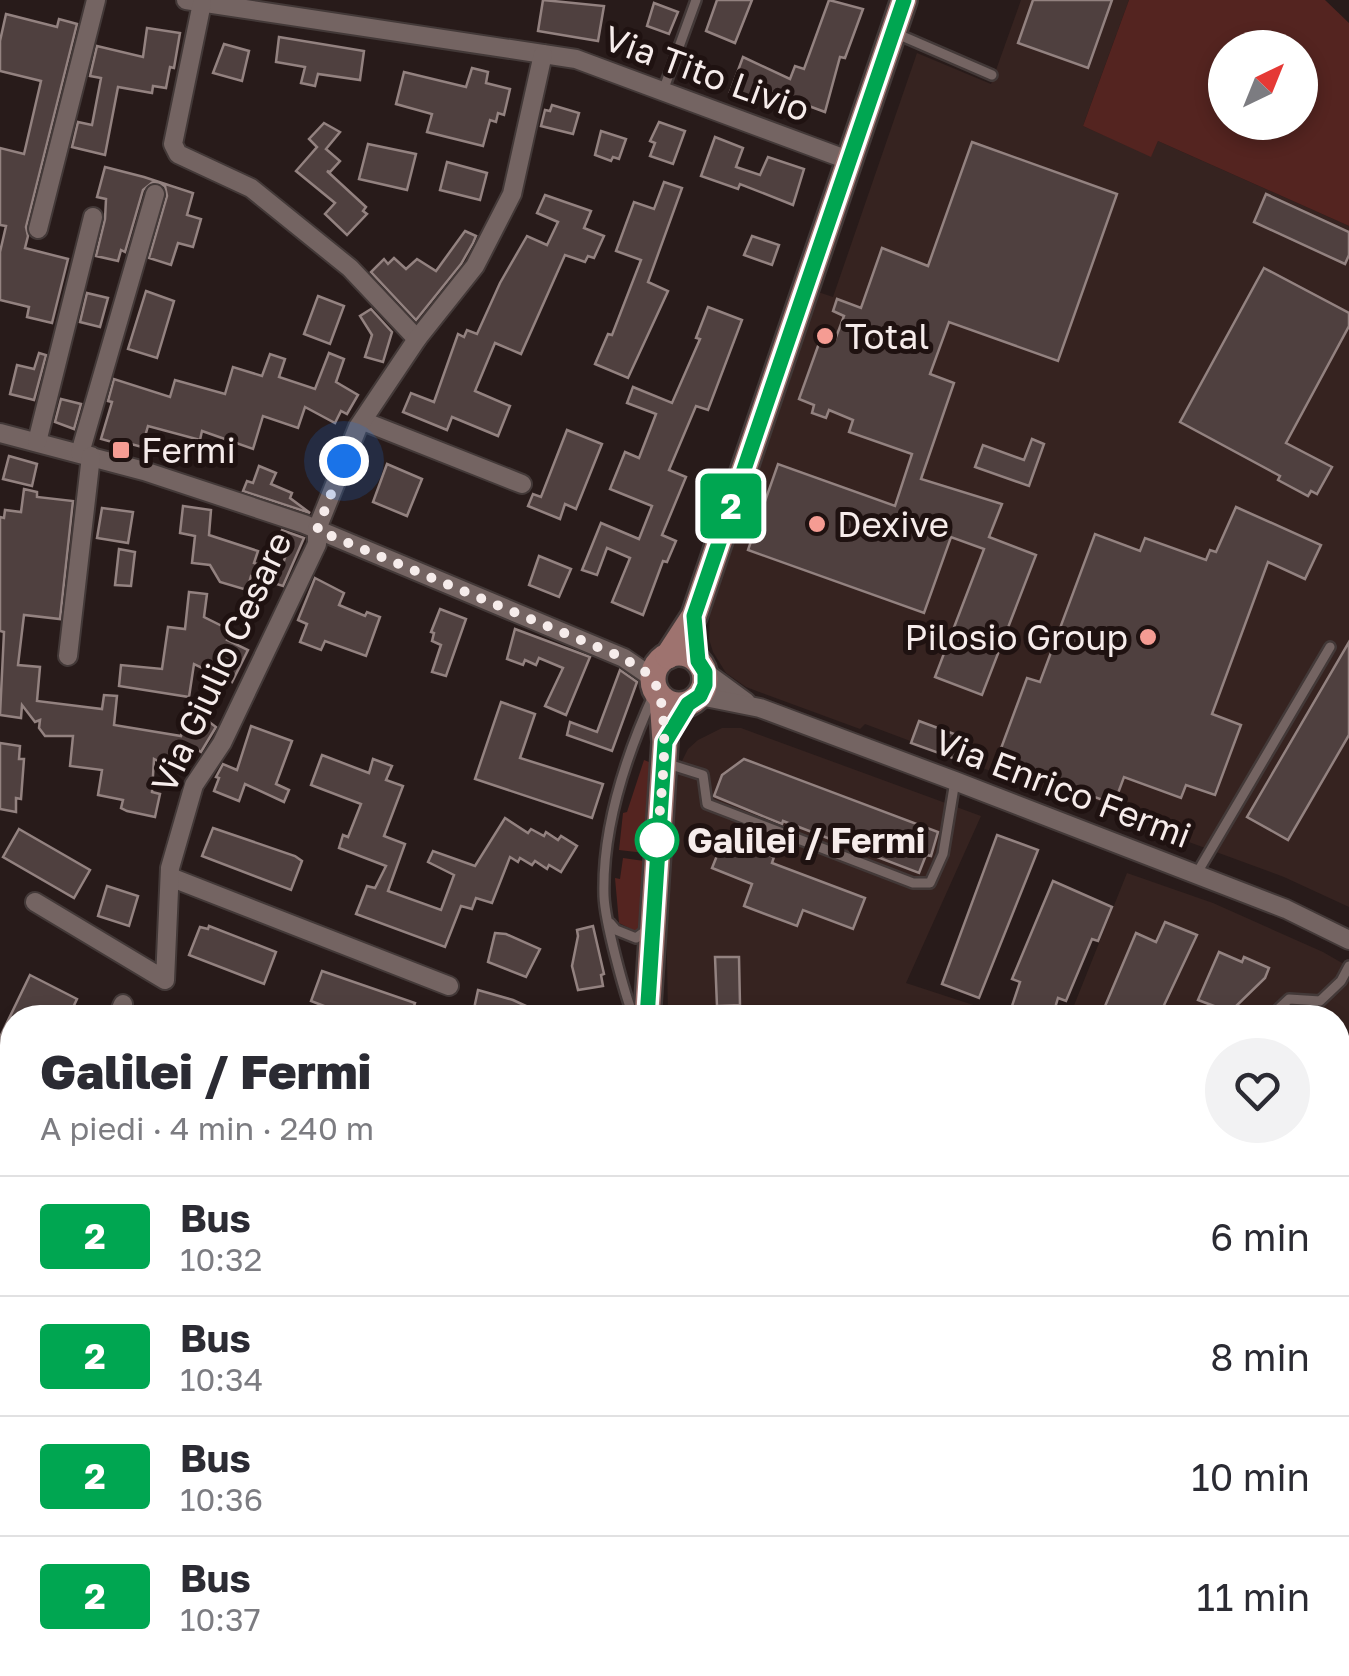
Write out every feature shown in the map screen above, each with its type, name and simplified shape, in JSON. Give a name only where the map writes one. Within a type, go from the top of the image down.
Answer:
[{"type":"street","points":[[38,229],[96,0]]},
{"type":"street","points":[[648,1005],[664,752],[660,677],[694,616],[904,0]]},
{"type":"street","points":[[194,1],[172,144],[178,154],[251,188],[350,268],[417,339]]},
{"type":"street","name":"Via Tito Livio","points":[[194,1],[255,6],[576,59],[848,160]]},
{"type":"street","name":"Via Giulio Cesare","points":[[35,902],[165,980],[170,877],[194,785],[230,726],[317,544],[317,530],[363,422],[417,339],[475,266],[512,194],[543,54]]},
{"type":"street","points":[[68,656],[85,454],[155,194]]},
{"type":"street","points":[[37,442],[93,217]]},
{"type":"street","points":[[363,422],[522,484]]},
{"type":"street","points":[[0,432],[85,454],[317,530],[624,658],[660,677],[674,705],[698,683]]},
{"type":"street","points":[[664,752],[698,683],[694,616]]},
{"type":"street","points":[[660,677],[684,654],[698,683]]},
{"type":"street","name":"Via Enrico Fermi","points":[[698,683],[1286,909],[1349,940]]},
{"type":"street","points":[[170,877],[450,986]]},
{"type":"lane","points":[[663,91],[696,0]]},
{"type":"lane","points":[[893,32],[992,75]]},
{"type":"lane","points":[[1196,874],[1330,648]]},
{"type":"lane","points":[[631,1005],[604,898],[611,820],[634,739],[660,677]]},
{"type":"lane","points":[[664,752],[703,776],[707,804],[913,883],[930,883],[942,854],[955,781]]},
{"type":"lane","points":[[610,922],[616,930],[636,938],[643,936],[652,918]]},
{"type":"lane","points":[[1283,1005],[1289,999],[1320,1001],[1341,981],[1349,966]]},
{"type":"lane","points":[[1341,981],[1349,989]]},
{"type":"shaded area","points":[[1021,0],[1129,0],[1083,126],[1151,156],[1158,141],[1349,226],[1349,907],[1284,877],[1137,823],[1138,815],[1059,787],[1052,794],[865,724],[860,729],[746,687],[726,673],[713,652],[709,639],[710,610],[818,292],[833,297],[917,53],[991,84]]},
{"type":"shaded area","points":[[1129,0],[1325,0],[1349,23],[1349,226],[1158,141],[1151,157],[1083,126]]},
{"type":"shaded area","points":[[722,728],[741,728],[981,816],[906,983],[973,1005],[668,1005],[666,902],[679,767],[698,740]]},
{"type":"shaded area","points":[[644,760],[654,764],[645,853],[619,850],[623,813],[627,812]]},
{"type":"shaded area","points":[[623,858],[644,861],[643,931],[619,923],[615,878],[620,879]]},
{"type":"shaded area","points":[[1127,873],[1213,903],[1349,967],[1349,1005],[1074,1005]]},
{"type":"building","points":[[543,0],[604,6],[598,41],[538,31]]},
{"type":"building","points":[[717,0],[752,0],[735,43],[706,31]]},
{"type":"building","points":[[829,0],[863,9],[845,58],[840,57],[825,112],[763,89],[758,102],[730,92],[743,57],[790,79],[795,66],[804,69]]},
{"type":"building","points":[[1033,0],[1112,0],[1088,68],[1018,43]]},
{"type":"building","points":[[654,3],[678,12],[669,34],[647,26]]},
{"type":"building","points":[[6,14],[57,27],[59,19],[77,24],[26,227],[25,248],[68,259],[52,323],[27,317],[29,307],[0,300],[0,252],[6,226],[0,225],[0,148],[24,154],[41,81],[0,71],[0,41]]},
{"type":"building","points":[[147,28],[180,33],[166,88],[153,86],[152,93],[118,87],[105,155],[72,147],[78,122],[92,125],[101,78],[90,76],[97,46],[143,57]]},
{"type":"building","points":[[279,37],[364,51],[360,80],[318,74],[315,86],[301,83],[305,67],[276,62]]},
{"type":"building","points":[[224,44],[249,51],[242,81],[213,73]]},
{"type":"building","points":[[472,68],[488,72],[486,83],[510,89],[504,115],[498,113],[496,122],[490,120],[483,146],[427,132],[432,114],[396,104],[404,72],[466,87]]},
{"type":"building","points":[[552,105],[579,113],[573,134],[541,126],[545,110],[550,111]]},
{"type":"building","points":[[659,122],[685,131],[673,164],[650,156],[655,143],[650,141]]},
{"type":"building","points":[[324,123],[340,132],[326,149],[340,161],[327,171],[366,207],[363,211],[367,214],[347,235],[325,214],[335,203],[296,171],[317,147],[309,139]]},
{"type":"building","points":[[601,131],[626,139],[619,159],[613,157],[611,161],[595,155]]},
{"type":"building","points":[[715,137],[743,148],[736,167],[760,175],[768,157],[804,169],[793,205],[740,184],[738,189],[701,176]]},
{"type":"building","points":[[972,142],[1117,194],[1058,361],[949,322],[930,374],[954,383],[921,479],[1002,504],[989,537],[1036,555],[982,695],[935,677],[984,549],[951,537],[924,613],[748,550],[778,464],[895,506],[912,454],[849,432],[853,420],[829,410],[826,418],[812,413],[814,405],[799,399],[822,335],[835,340],[844,316],[833,311],[837,299],[861,308],[882,248],[928,266]]},
{"type":"building","points":[[368,144],[416,154],[407,190],[359,179]]},
{"type":"building","points":[[447,162],[487,173],[480,200],[440,190]]},
{"type":"building","points":[[105,167],[193,193],[187,215],[201,219],[193,247],[178,243],[171,265],[149,258],[167,196],[165,186],[153,182],[143,190],[125,252],[121,250],[118,261],[96,256],[105,219],[106,199],[97,197]]},
{"type":"building","points":[[664,182],[682,188],[648,282],[668,291],[628,378],[595,364],[608,334],[612,335],[641,260],[616,251],[634,202],[654,209]]},
{"type":"building","points":[[1266,194],[1349,232],[1345,264],[1254,222]]},
{"type":"building","points":[[545,195],[591,211],[584,228],[604,236],[594,258],[588,256],[585,262],[565,255],[521,354],[495,343],[475,391],[510,406],[498,436],[452,417],[447,430],[403,412],[411,393],[434,402],[458,334],[464,337],[467,330],[477,334],[527,236],[547,245],[558,222],[537,213]]},
{"type":"building","points":[[465,231],[476,236],[473,243],[416,320],[371,272],[384,259],[388,264],[394,258],[406,269],[417,259],[436,271]]},
{"type":"building","points":[[752,236],[779,245],[772,265],[744,255]]},
{"type":"building","points":[[1264,268],[1349,313],[1349,326],[1286,443],[1332,467],[1317,494],[1311,491],[1308,496],[1278,480],[1280,476],[1180,422]]},
{"type":"building","points":[[146,291],[174,301],[157,358],[128,349]]},
{"type":"building","points":[[87,293],[108,298],[100,327],[80,322]]},
{"type":"building","points":[[318,296],[344,306],[330,344],[304,334]]},
{"type":"building","points":[[708,307],[742,320],[708,410],[696,406],[669,470],[686,477],[662,535],[676,541],[667,562],[663,561],[643,615],[612,602],[630,558],[607,548],[597,575],[582,570],[601,523],[639,539],[652,506],[610,489],[625,452],[639,458],[656,414],[627,403],[633,387],[672,403],[700,339],[696,338]]},
{"type":"building","points":[[371,309],[392,332],[383,362],[365,357],[372,335],[360,316]]},
{"type":"building","points":[[39,353],[46,355],[34,400],[10,394],[17,365],[34,369]]},
{"type":"building","points":[[329,353],[344,359],[336,382],[358,395],[347,414],[341,411],[335,423],[305,407],[298,428],[263,416],[253,449],[202,431],[200,440],[148,426],[142,447],[101,439],[114,379],[170,397],[175,380],[225,394],[233,367],[262,376],[270,354],[285,359],[279,377],[315,389]]},
{"type":"building","points":[[61,399],[81,404],[74,429],[55,422]]},
{"type":"building","points":[[567,430],[602,444],[576,509],[565,504],[560,519],[528,506],[533,494],[541,497]]},
{"type":"building","points":[[1032,439],[1044,444],[1029,486],[975,467],[983,445],[1024,460]]},
{"type":"building","points":[[9,456],[37,464],[32,486],[3,479]]},
{"type":"building","points":[[387,464],[422,479],[407,516],[373,502]]},
{"type":"building","points":[[259,466],[276,473],[271,484],[292,493],[290,498],[310,513],[243,491],[247,481],[253,483]]},
{"type":"building","points":[[24,489],[37,492],[37,497],[73,501],[60,619],[24,615],[18,665],[40,667],[37,701],[102,709],[104,695],[117,696],[114,725],[181,736],[189,707],[216,727],[201,752],[195,748],[181,773],[154,759],[152,792],[160,794],[155,817],[127,811],[121,808],[123,800],[98,795],[102,770],[70,766],[73,736],[45,736],[39,728],[40,720],[35,722],[22,705],[21,718],[0,715],[4,632],[0,631],[0,517],[4,518],[5,510],[21,512]]},
{"type":"building","points":[[183,506],[211,510],[209,535],[258,551],[254,563],[280,572],[289,546],[277,541],[282,530],[304,538],[283,586],[251,576],[247,590],[220,582],[210,565],[192,563],[195,536],[180,533]]},
{"type":"building","name":"Pilosio Group","points":[[1236,507],[1321,545],[1305,579],[1268,562],[1212,714],[1241,725],[1215,795],[1186,785],[1181,798],[1124,777],[1114,804],[996,762],[1027,678],[1040,682],[1095,534],[1140,551],[1145,538],[1206,560],[1210,550],[1216,552]]},
{"type":"building","points":[[102,508],[133,512],[128,543],[97,538]]},
{"type":"building","points":[[119,549],[135,552],[131,586],[115,585]]},
{"type":"building","points":[[539,556],[571,569],[559,597],[529,585]]},
{"type":"building","points":[[315,578],[344,593],[339,605],[365,616],[367,612],[380,617],[366,656],[325,641],[321,650],[300,642],[307,624],[298,620]]},
{"type":"building","points":[[189,592],[207,594],[204,617],[232,631],[227,640],[248,650],[232,682],[194,664],[189,697],[119,686],[121,665],[162,669],[168,627],[185,629]]},
{"type":"building","points":[[440,609],[466,619],[446,676],[432,672],[441,645],[432,641],[431,632]]},
{"type":"building","points":[[515,629],[590,657],[566,715],[545,706],[563,668],[539,658],[536,665],[507,659]]},
{"type":"building","points":[[1349,642],[1349,735],[1288,840],[1247,817]]},
{"type":"building","points":[[620,670],[637,682],[612,751],[567,735],[570,722],[597,732]]},
{"type":"building","points":[[501,702],[535,714],[520,758],[603,784],[592,818],[475,779]]},
{"type":"building","points":[[919,721],[965,738],[958,760],[911,743]]},
{"type":"building","points":[[251,726],[292,741],[276,784],[289,790],[284,802],[245,784],[239,801],[214,791],[223,764],[237,770]]},
{"type":"building","points":[[0,743],[20,746],[19,759],[24,759],[21,799],[16,798],[16,812],[0,809]]},
{"type":"building","points":[[322,755],[369,773],[373,759],[392,766],[386,780],[403,786],[384,836],[405,844],[388,891],[441,910],[454,875],[428,862],[433,851],[475,866],[505,818],[528,833],[531,829],[544,836],[546,832],[577,846],[561,872],[549,865],[547,869],[535,861],[532,865],[510,857],[492,903],[476,898],[472,909],[461,906],[445,947],[356,914],[367,886],[375,888],[386,866],[339,848],[343,835],[348,837],[361,804],[311,785]]},
{"type":"building","points":[[744,759],[938,832],[931,856],[926,855],[919,873],[714,796],[722,775]]},
{"type":"building","points":[[213,828],[302,861],[291,890],[202,856]]},
{"type":"building","points":[[19,829],[90,870],[74,898],[3,857]]},
{"type":"building","points":[[997,835],[1038,850],[979,998],[942,984]]},
{"type":"building","points":[[724,838],[774,857],[772,863],[865,898],[853,929],[803,910],[797,926],[744,906],[752,884],[712,868]]},
{"type":"building","points":[[1053,881],[1112,907],[1098,941],[1092,939],[1066,1001],[1058,998],[1056,1005],[1012,1005],[1020,982],[1012,979]]},
{"type":"building","points":[[107,886],[138,896],[129,926],[98,916]]},
{"type":"building","points":[[1165,922],[1197,935],[1164,1005],[1106,1005],[1136,933],[1156,942]]},
{"type":"building","points":[[209,926],[276,952],[264,984],[189,955],[200,927]]},
{"type":"building","points":[[593,926],[603,986],[578,990],[572,966],[577,930]]},
{"type":"building","points":[[495,933],[540,949],[526,977],[488,962]]},
{"type":"building","points":[[1219,952],[1269,968],[1265,978],[1237,1005],[1211,1005],[1198,1000]]},
{"type":"building","points":[[715,957],[739,957],[740,1005],[717,1005]]},
{"type":"building","points":[[322,971],[415,1003],[321,1005],[311,1001]]},
{"type":"building","points":[[30,975],[77,999],[74,1005],[15,1005]]},
{"type":"building","points":[[478,990],[524,1005],[475,1005]]},
{"type":"bus line","name":"2","points":[[648,1005],[665,742],[688,704],[700,696],[705,685],[705,672],[698,661],[694,616],[904,0]]},
{"type":"place","name":"Total","points":[[825,336]]},
{"type":"place","name":"Fermi","points":[[121,450]]},
{"type":"place","name":"Dexive","points":[[817,524]]},
{"type":"place","name":"Pilosio Group","points":[[1148,637]]},
{"type":"place","name":"Galilei / Fermi","points":[[657,840]]},
{"type":"route","points":[[344,461],[317,530],[624,658],[653,678],[662,699],[665,742],[657,840]]}]
